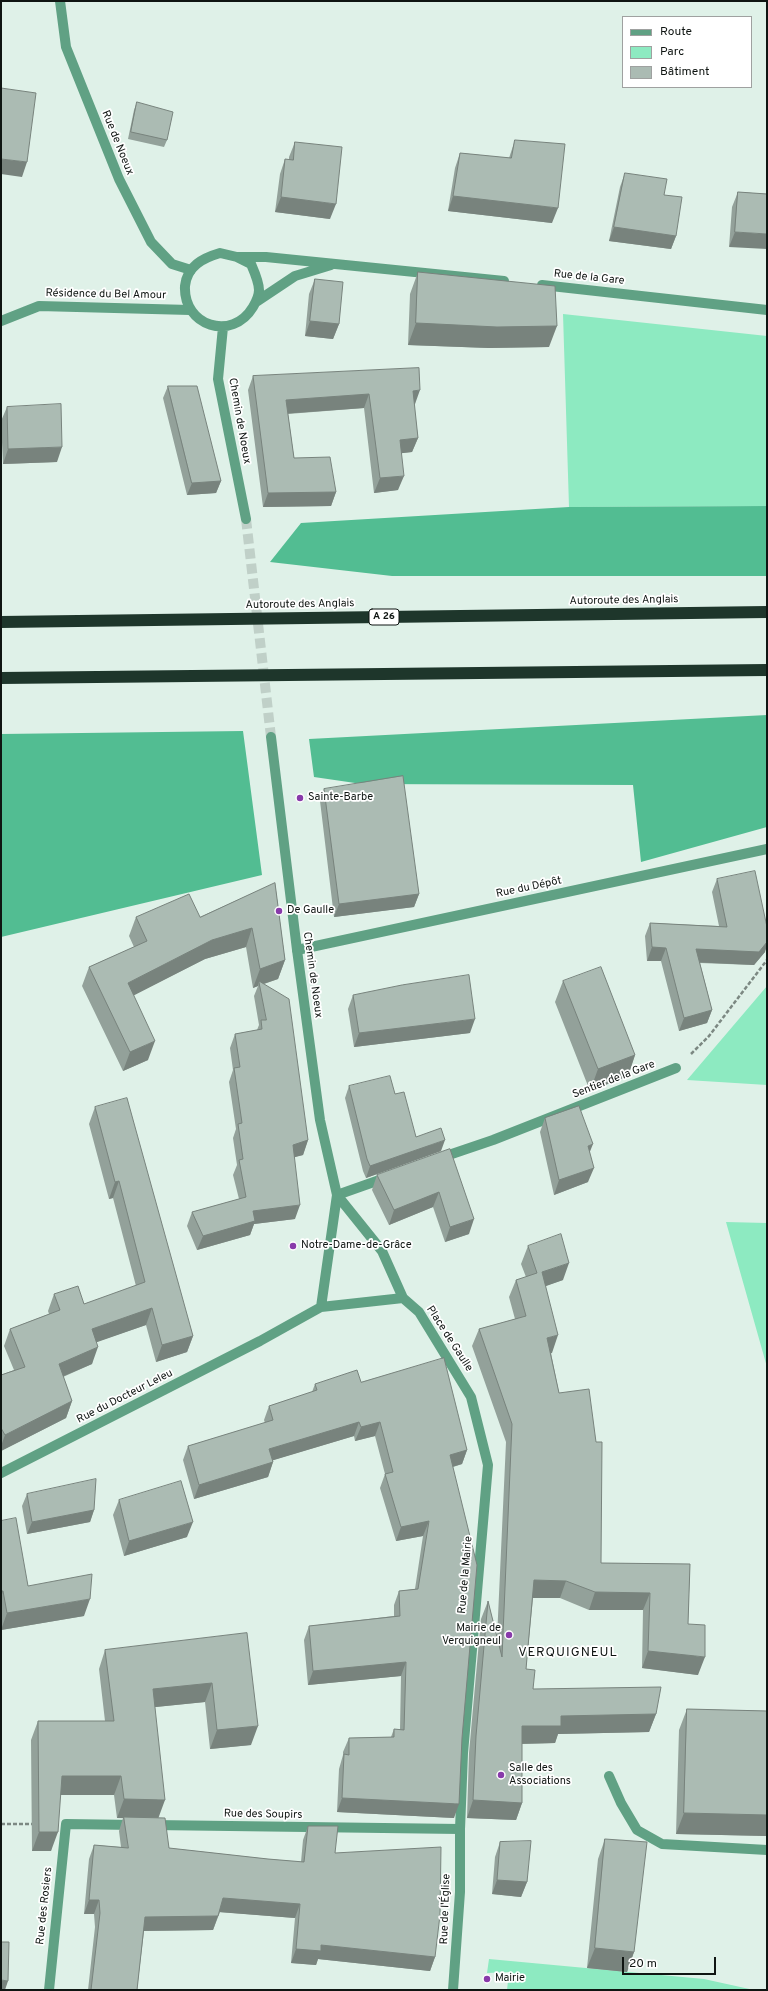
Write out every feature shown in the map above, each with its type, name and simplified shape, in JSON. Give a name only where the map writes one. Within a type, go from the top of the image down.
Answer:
[{"type":"highway","name":"Autoroute des Anglais","points":[[1,622],[767,612]]},
{"type":"highway","points":[[1,678],[767,670]]},
{"type":"street","name":"Rue de Noeux","points":[[60,1],[66,47],[119,179],[151,242],[172,264],[191,270]]},
{"type":"street","points":[[237,257],[251,264],[259,290],[256,302],[248,314],[237,323],[223,327],[211,325],[199,319],[190,310],[185,296],[186,281],[191,270],[203,258],[220,253],[237,257],[266,257],[512,282]]},
{"type":"street","points":[[256,302],[295,276],[337,264]]},
{"type":"street","name":"Rue de la Gare","points":[[535,284],[767,310]]},
{"type":"street","name":"Résidence du Bel Amour","points":[[1,321],[40,306],[190,310]]},
{"type":"street","name":"Chemin de Noeux","points":[[223,327],[218,379],[246,519]]},
{"type":"street","name":"Chemin de Noeux","points":[[271,737],[297,950],[320,1120]]},
{"type":"street","name":"Rue du Dépôt","points":[[297,950],[767,849]]},
{"type":"street","name":"Sentier de la Gare","points":[[433,1161],[493,1140],[676,1068]]},
{"type":"street","name":"Place de Gaulle","points":[[320,1120],[336,1194],[320,1308]]},
{"type":"street","points":[[336,1194],[396,1174]]},
{"type":"street","name":"Place de Gaulle","points":[[336,1194],[382,1251],[403,1298],[419,1312],[471,1397]]},
{"type":"street","points":[[320,1308],[403,1298]]},
{"type":"street","name":"Rue du Docteur Leleu","points":[[1,1473],[260,1341],[320,1308]]},
{"type":"street","name":"Rue de la Mairie","points":[[460,1829],[463,1753],[488,1465],[471,1397]]},
{"type":"street","points":[[609,1776],[621,1803],[637,1830],[662,1844],[767,1850]]},
{"type":"street","name":"Rue des Soupirs","points":[[66,1824],[460,1829]]},
{"type":"street","name":"Rue des Rosiers","points":[[49,1990],[66,1824]]},
{"type":"street","name":"Rue de l'Église","points":[[453,1990],[460,1892],[460,1829]]},
{"type":"path","points":[[676,1068],[709,1036],[767,960]]},
{"type":"path","points":[[1,1824],[66,1824]]},
{"type":"green space","points":[[563,314],[767,336],[767,506],[569,507]]},
{"type":"green space","points":[[767,506],[767,576],[392,576],[270,562],[301,523],[569,507]]},
{"type":"green space","points":[[767,715],[767,827],[641,862],[633,785],[362,784],[314,777],[309,739]]},
{"type":"green space","points":[[243,731],[262,875],[1,937],[1,734]]},
{"type":"green space","points":[[767,986],[767,1085],[687,1080]]},
{"type":"green space","points":[[726,1222],[767,1223],[767,1367]]},
{"type":"green space","points":[[489,1959],[704,1979],[754,1990],[507,1990],[509,1972],[487,1973]]},
{"type":"building","points":[[1,88],[36,93],[27,162],[1,159]]},
{"type":"building","points":[[137,102],[173,112],[167,140],[131,132]]},
{"type":"building","points":[[515,140],[565,144],[558,208],[453,196],[460,153],[511,158]]},
{"type":"building","points":[[295,142],[342,147],[336,204],[281,197],[285,159],[293,160]]},
{"type":"building","points":[[625,173],[667,179],[664,195],[682,197],[676,236],[614,227]]},
{"type":"building","points":[[738,192],[767,194],[767,234],[735,232]]},
{"type":"building","points":[[418,272],[555,286],[557,326],[497,327],[416,323]]},
{"type":"building","points":[[315,279],[343,282],[339,324],[310,321]]},
{"type":"building","points":[[419,368],[420,390],[413,391],[418,438],[400,440],[404,476],[380,478],[369,394],[286,400],[294,458],[330,457],[336,492],[268,493],[253,376]]},
{"type":"building","points":[[168,386],[197,386],[221,481],[192,483]]},
{"type":"building","points":[[61,404],[62,447],[8,449],[7,407]]},
{"type":"building","points":[[403,776],[419,894],[339,904],[324,789]]},
{"type":"building","points":[[755,871],[767,927],[767,942],[759,952],[696,949],[712,1010],[684,1018],[666,948],[652,947],[650,923],[727,927],[717,879]]},
{"type":"building","points":[[275,883],[285,960],[260,969],[252,928],[212,940],[128,983],[155,1041],[130,1052],[89,967],[147,941],[136,917],[189,894],[200,917]]},
{"type":"building","points":[[601,967],[635,1055],[598,1069],[563,981]]},
{"type":"building","points":[[469,975],[475,1019],[359,1033],[353,995],[402,985]]},
{"type":"building","points":[[259,981],[289,999],[308,1140],[293,1145],[300,1205],[253,1211],[255,1221],[203,1236],[192,1212],[246,1197],[239,1160],[243,1159],[238,1124],[242,1123],[234,1068],[240,1067],[235,1034],[262,1029],[261,1020],[266,1020]]},
{"type":"building","points":[[390,1076],[395,1094],[404,1092],[416,1137],[441,1128],[445,1140],[370,1166],[349,1086]]},
{"type":"building","points":[[127,1098],[193,1336],[162,1345],[152,1308],[92,1329],[98,1347],[59,1364],[72,1401],[5,1435],[1,1428],[1,1375],[25,1367],[10,1329],[60,1310],[54,1294],[78,1286],[84,1304],[145,1282],[119,1181],[115,1182],[95,1107]]},
{"type":"building","points":[[579,1106],[593,1144],[588,1146],[594,1168],[559,1180],[545,1118]]},
{"type":"building","points":[[450,1149],[474,1219],[450,1227],[439,1192],[394,1210],[377,1175]]},
{"type":"building","points":[[561,1234],[569,1263],[542,1272],[558,1335],[547,1338],[559,1393],[589,1389],[596,1442],[602,1442],[601,1563],[690,1564],[688,1624],[705,1625],[705,1657],[648,1651],[650,1593],[595,1592],[566,1581],[534,1580],[526,1669],[535,1670],[533,1689],[661,1687],[656,1714],[561,1716],[561,1726],[522,1726],[522,1803],[473,1800],[476,1736],[488,1601],[502,1657],[512,1424],[479,1329],[526,1316],[516,1280],[537,1273],[528,1246]]},
{"type":"building","points":[[444,1358],[467,1450],[450,1455],[477,1565],[462,1738],[459,1804],[342,1798],[344,1754],[349,1755],[349,1738],[394,1737],[394,1729],[404,1730],[406,1662],[313,1671],[309,1626],[400,1616],[399,1591],[418,1589],[429,1521],[401,1527],[385,1474],[393,1472],[380,1422],[361,1427],[359,1422],[269,1449],[273,1462],[199,1485],[188,1446],[273,1420],[269,1406],[317,1390],[315,1384],[357,1370],[361,1382]]},
{"type":"building","points":[[96,1479],[94,1510],[32,1522],[27,1494]]},
{"type":"building","points":[[181,1481],[193,1522],[129,1541],[119,1500]]},
{"type":"building","points":[[16,1518],[28,1586],[92,1574],[90,1599],[7,1613],[3,1591],[1,1591],[1,1521]]},
{"type":"building","points":[[247,1633],[258,1726],[217,1730],[212,1683],[153,1689],[165,1800],[124,1799],[121,1776],[62,1776],[58,1832],[39,1832],[38,1721],[114,1721],[105,1650]]},
{"type":"building","points":[[687,1709],[767,1711],[767,1815],[684,1813]]},
{"type":"building","points":[[124,1817],[165,1818],[169,1848],[268,1859],[304,1862],[308,1826],[338,1826],[335,1853],[441,1847],[440,1915],[435,1957],[321,1945],[321,1951],[296,1949],[300,1904],[223,1898],[218,1916],[145,1917],[137,1990],[91,1990],[100,1913],[99,1900],[89,1900],[94,1845],[128,1848]]},
{"type":"building","points":[[605,1839],[647,1842],[634,1952],[595,1948]]},
{"type":"building","points":[[531,1841],[527,1882],[497,1880],[500,1842]]},
{"type":"building","points":[[1,1942],[9,1942],[8,1981],[1,1980]]},
{"type":"tunnel","points":[[246,519],[271,737]]},
{"type":"place","name":"Sainte-Barbe","points":[[300,798]]},
{"type":"place","name":"De Gaulle","points":[[279,911]]},
{"type":"place","name":"Notre-Dame-de-Grâce","points":[[293,1246]]},
{"type":"place","name":"Mairie de Verquigneul","points":[[509,1635]]},
{"type":"place","name":"Salle des Associations","points":[[501,1775]]},
{"type":"place","name":"Mairie","points":[[487,1979]]},
{"type":"district","name":"VERQUIGNEUL","points":[[568,1653]]}]
